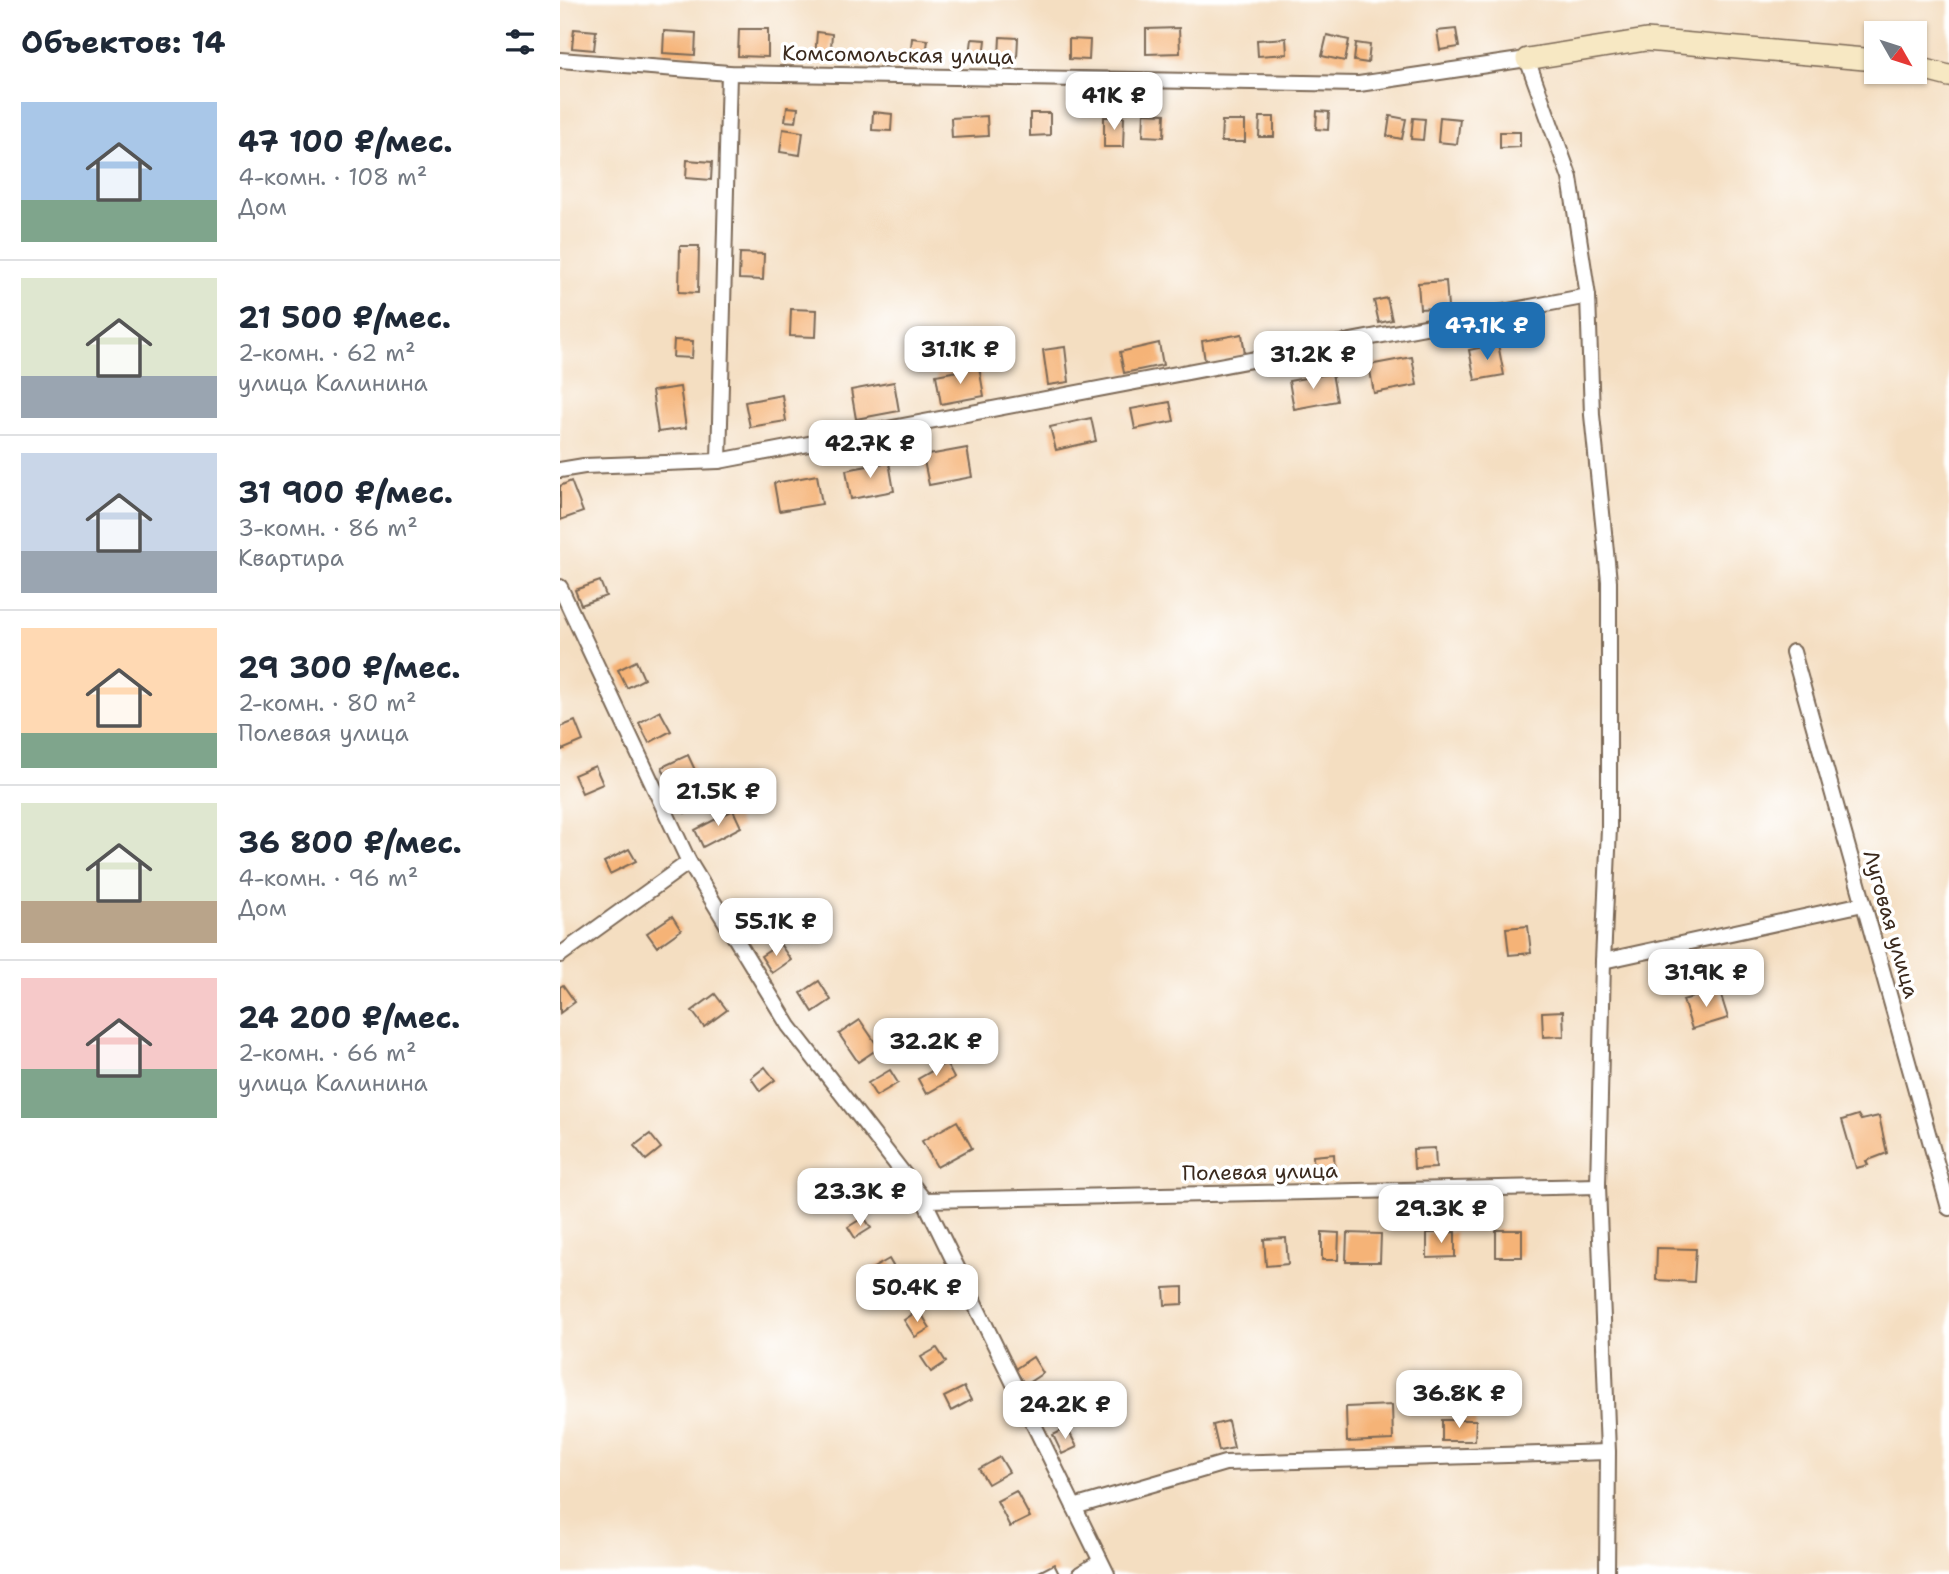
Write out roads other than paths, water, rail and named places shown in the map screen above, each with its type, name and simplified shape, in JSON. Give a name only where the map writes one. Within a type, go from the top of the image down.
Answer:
[{"type":"street","points":[[1607,1574],[1608,1452],[1598,1186],[1609,828],[1609,581],[1592,415],[1588,296],[1570,178],[1527,59],[1646,40],[1864,59]]},
{"type":"street","name":"Комсомольская улица","points":[[560,60],[729,73],[1359,83],[1527,59]]},
{"type":"street","points":[[1927,70],[1949,76]]},
{"type":"street","points":[[719,461],[729,73]]},
{"type":"street","points":[[560,470],[583,466],[719,461],[1588,296]]},
{"type":"street","points":[[560,587],[689,862],[789,1026],[924,1200],[1103,1568],[1080,1574]]},
{"type":"street","name":"Луговая улица","points":[[1793,652],[1949,1208]]},
{"type":"street","points":[[560,955],[689,862]]},
{"type":"street","points":[[1603,961],[1863,904]]},
{"type":"street","name":"Полевая улица","points":[[924,1200],[1598,1186]]},
{"type":"street","points":[[1074,1507],[1225,1463],[1608,1452]]}]
